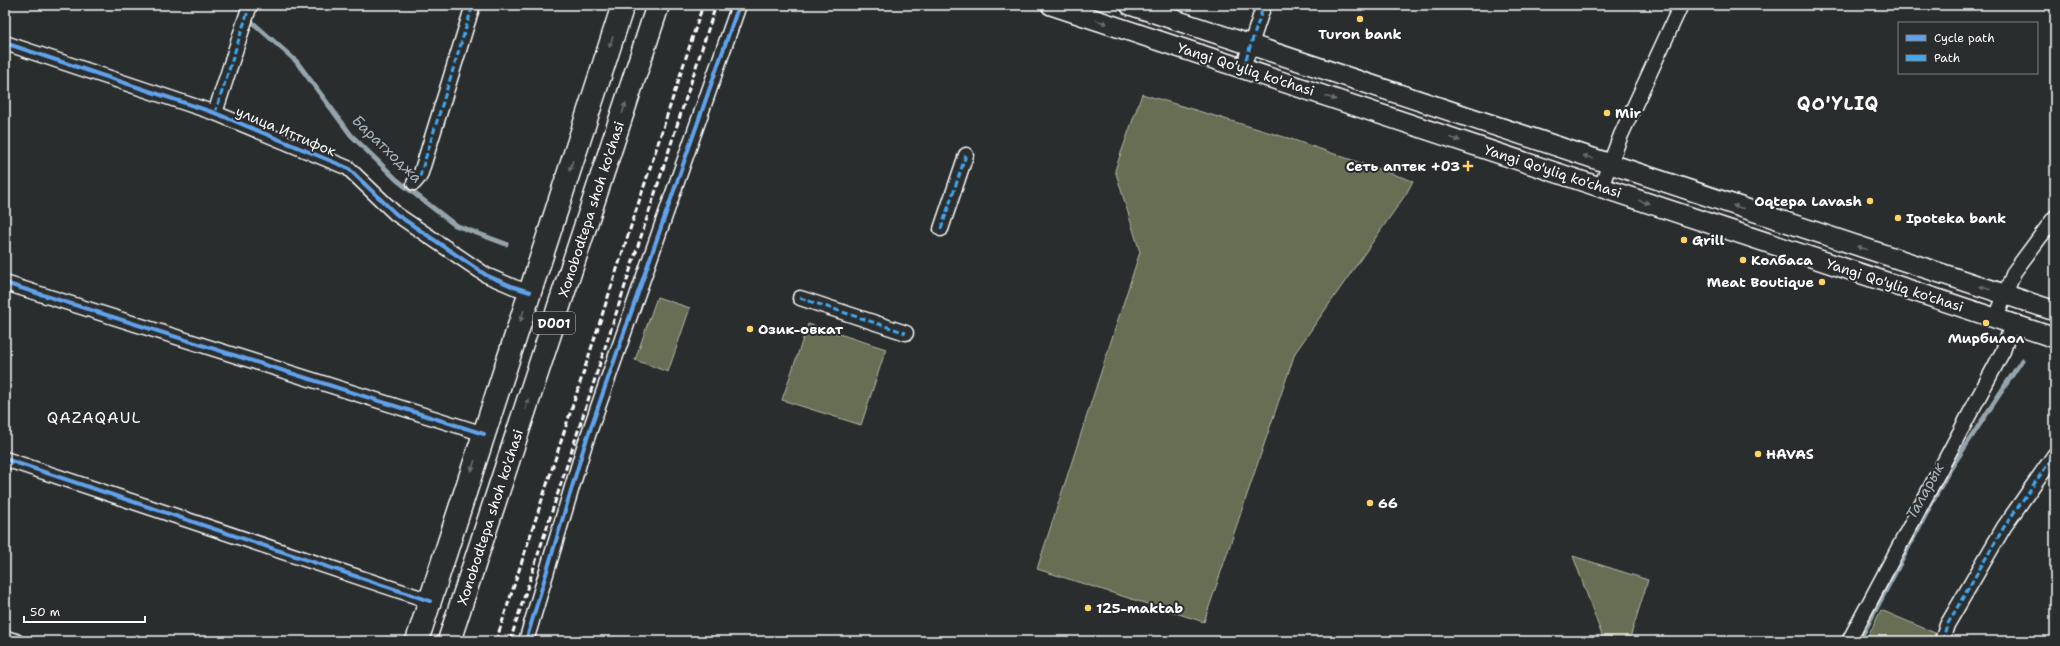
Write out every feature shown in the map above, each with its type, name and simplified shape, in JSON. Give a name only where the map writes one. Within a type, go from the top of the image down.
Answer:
[{"type":"highway","name":"D001","points":[[417,641],[623,5]]},
{"type":"highway","name":"Xonobodtepa shoh ko'chasi","points":[[449,641],[658,5]]},
{"type":"main road","name":"Yangi Qo'yliq ko'chasi","points":[[1051,5],[2055,338]]},
{"type":"main road","name":"Yangi Qo'yliq ko'chasi","points":[[1130,5],[2055,311]]},
{"type":"street","points":[[215,113],[250,5]]},
{"type":"street","points":[[414,183],[420,176],[473,5]]},
{"type":"street","points":[[526,641],[584,447],[739,5]]},
{"type":"street","points":[[1243,68],[1264,5]]},
{"type":"street","points":[[1601,187],[1644,82],[1672,27],[1681,5]]},
{"type":"street","name":"улица Иттифок","points":[[5,43],[215,113],[348,168],[396,214],[486,275],[530,292]]},
{"type":"street","points":[[941,229],[966,155]]},
{"type":"street","points":[[1849,641],[2003,351],[2004,321],[2014,298],[2014,272],[2055,217]]},
{"type":"street","points":[[5,282],[484,434]]},
{"type":"street","points":[[800,298],[906,333]]},
{"type":"street","points":[[1942,641],[1947,626],[2004,527],[2055,454]]},
{"type":"street","points":[[5,459],[430,602]]},
{"type":"street","points":[[5,638],[16,641]]},
{"type":"green space","points":[[1142,94],[1291,139],[1413,181],[1406,194],[1295,353],[1204,622],[1037,569],[1140,252],[1115,170]]},
{"type":"green space","points":[[657,297],[690,308],[668,372],[635,360]]},
{"type":"green space","points":[[808,324],[886,349],[861,425],[782,400]]},
{"type":"green space","points":[[1573,556],[1648,580],[1629,641],[1604,641]]},
{"type":"green space","points":[[1881,610],[1935,633],[1932,641],[1866,641]]},
{"type":"waterway","name":"Баратходжа","points":[[250,17],[252,22],[296,61],[351,135],[397,180],[455,225],[506,244]]},
{"type":"waterway","name":"Таларык","points":[[1859,641],[1947,474],[2022,360]]},
{"type":"railway","points":[[496,641],[703,5]]},
{"type":"railway","points":[[510,641],[716,5]]},
{"type":"marked path","points":[[215,113],[250,5]]},
{"type":"marked path","points":[[414,183],[420,176],[473,5]]},
{"type":"marked path","points":[[1243,68],[1264,5]]},
{"type":"marked path","points":[[941,229],[966,155]]},
{"type":"marked path","points":[[800,298],[906,333]]},
{"type":"marked path","points":[[1942,641],[1947,625],[2004,527],[2055,454]]},
{"type":"marked path","points":[[5,638],[16,641]]},
{"type":"cycle path","points":[[526,641],[584,447],[739,5]]},
{"type":"cycle path","points":[[5,43],[215,113],[348,168],[396,214],[486,275],[530,292]]},
{"type":"cycle path","points":[[5,283],[484,434]]},
{"type":"cycle path","points":[[5,459],[430,601]]},
{"type":"place","name":"Turon bank","points":[[1360,19]]},
{"type":"place","name":"Mir","points":[[1607,113]]},
{"type":"place","name":"Сеть аптек +03","points":[[1468,166]]},
{"type":"place","name":"Oqtepa Lavash","points":[[1870,201]]},
{"type":"place","name":"Ipoteka bank","points":[[1898,218]]},
{"type":"place","name":"Grill","points":[[1684,240]]},
{"type":"place","name":"Колбаса","points":[[1743,260]]},
{"type":"place","name":"Meat Boutique","points":[[1822,282]]},
{"type":"place","name":"Мирбилол","points":[[1986,323]]},
{"type":"place","name":"Озик-овкат","points":[[750,329]]},
{"type":"place","name":"HAVAS","points":[[1758,454]]},
{"type":"place","name":"66","points":[[1370,503]]},
{"type":"place","name":"125-maktab","points":[[1088,608]]},
{"type":"district","name":"QO'YLIQ","points":[[1838,104]]},
{"type":"district","name":"QAZAQAUL","points":[[94,417]]}]
